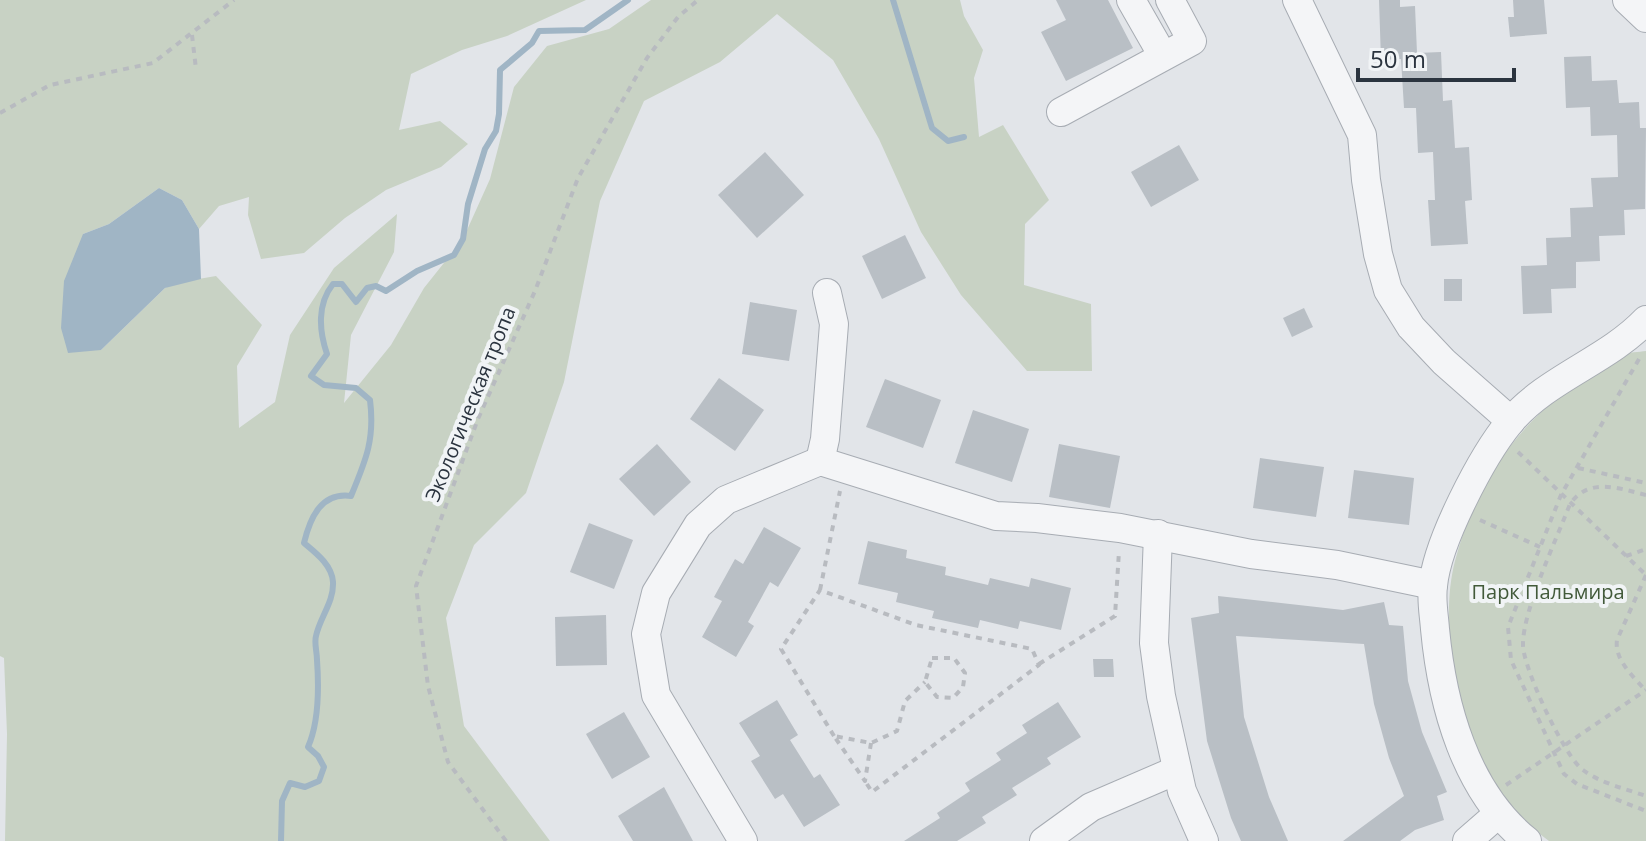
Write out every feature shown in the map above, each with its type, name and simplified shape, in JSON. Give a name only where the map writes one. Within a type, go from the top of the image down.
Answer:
[{"type":"lane","points":[[1131,0],[1163,56]]},
{"type":"lane","points":[[1061,112],[1192,41],[1170,0]]},
{"type":"lane","points":[[1297,0],[1362,135],[1378,254],[1388,290],[1411,327],[1506,428]]},
{"type":"lane","points":[[1627,0],[1646,18]]},
{"type":"lane","points":[[827,293],[834,324],[825,439],[832,465]]},
{"type":"lane","points":[[1527,841],[1493,805],[1458,740],[1444,694],[1436,643],[1433,585],[1442,552],[1459,511],[1506,428],[1541,395],[1619,344],[1646,320]]},
{"type":"lane","points":[[743,841],[656,695],[646,634],[656,593],[698,525],[726,500],[832,465],[996,516],[1120,528],[1251,554],[1337,565],[1433,585]]},
{"type":"lane","points":[[1158,534],[1154,643],[1161,696],[1182,791],[1204,841]]},
{"type":"lane","points":[[1044,841],[1091,807],[1177,770]]},
{"type":"lane","points":[[1467,841],[1493,805]]},
{"type":"path","points":[[0,113],[50,85],[153,63],[234,0]]},
{"type":"path","name":"Экологическая тропа","points":[[506,841],[448,762],[428,686],[416,586],[478,419],[535,291],[578,178],[647,58],[678,17],[698,0]]},
{"type":"path","points":[[192,35],[196,69]]},
{"type":"path","points":[[1641,355],[1561,495],[1508,627],[1507,639],[1511,660],[1564,774],[1570,780],[1646,811]]},
{"type":"path","points":[[1493,805],[1553,753],[1646,690],[1619,657],[1616,648],[1646,575],[1561,495],[1506,428]]},
{"type":"path","points":[[832,465],[820,590],[781,649],[872,792],[1039,665],[1115,616],[1120,528]]},
{"type":"path","points":[[1577,468],[1646,483]]},
{"type":"path","points":[[1636,807],[1644,795],[1586,772],[1563,746],[1527,664],[1522,644],[1531,606],[1577,493],[1597,486],[1646,495]]},
{"type":"path","points":[[1459,511],[1540,547]]},
{"type":"path","points":[[1625,556],[1646,549]]},
{"type":"path","points":[[820,590],[916,625],[1032,649],[1039,665]]},
{"type":"path","points":[[834,736],[871,743],[897,731],[905,701],[925,682],[932,658],[954,658],[965,673],[963,687],[953,698],[937,697],[925,682]]},
{"type":"path","points":[[865,781],[871,743]]},
{"type":"green space","points":[[0,0],[586,0],[411,74],[399,130],[440,121],[468,144],[441,167],[386,190],[345,218],[304,253],[261,259],[248,215],[249,197],[219,206],[199,229],[182,200],[159,188],[109,224],[83,234],[101,350],[165,288],[175,283],[216,276],[262,325],[237,366],[239,428],[275,402],[290,335],[334,268],[397,214],[394,252],[351,335],[344,403],[391,345],[424,288],[463,239],[490,179],[514,87],[547,46],[609,29],[651,0],[960,0],[964,16],[983,50],[974,78],[979,137],[1003,125],[1049,200],[1025,224],[1024,285],[1091,304],[1092,371],[1027,371],[961,295],[921,232],[879,139],[833,60],[777,14],[720,62],[644,101],[600,201],[564,382],[526,493],[474,545],[446,618],[464,726],[550,841],[5,841],[7,734],[4,658],[0,656]]},
{"type":"green space","name":"Парк Пальмира","points":[[1646,351],[1646,841],[1549,841],[1499,793],[1470,735],[1461,706],[1450,645],[1450,587],[1455,561],[1485,485],[1499,461],[1534,419],[1610,361],[1625,354]]},
{"type":"water","points":[[159,188],[182,200],[199,229],[201,279],[165,288],[101,350],[68,353],[61,328],[64,281],[83,234],[109,224]]},
{"type":"building","points":[[1056,0],[1108,0],[1133,48],[1066,81],[1041,32],[1066,20]]},
{"type":"building","points":[[1379,0],[1400,0],[1400,7],[1415,6],[1417,53],[1441,52],[1443,101],[1452,100],[1455,148],[1469,147],[1472,200],[1465,201],[1468,244],[1431,246],[1428,200],[1435,200],[1433,152],[1418,153],[1416,108],[1404,108],[1401,59],[1381,60]]},
{"type":"building","points":[[1513,0],[1544,0],[1547,34],[1510,37],[1508,17],[1514,17]]},
{"type":"building","points":[[1591,56],[1592,81],[1617,80],[1619,103],[1639,102],[1640,128],[1646,128],[1645,209],[1624,210],[1625,235],[1599,236],[1600,261],[1576,262],[1576,288],[1551,289],[1552,313],[1523,314],[1521,266],[1547,265],[1546,238],[1571,237],[1570,208],[1593,207],[1591,178],[1618,177],[1617,135],[1591,136],[1590,107],[1566,108],[1564,57]]},
{"type":"building","points":[[1179,145],[1199,180],[1151,207],[1131,172]]},
{"type":"building","points":[[765,152],[804,195],[757,238],[718,195]]},
{"type":"building","points":[[905,235],[926,278],[882,299],[862,256]]},
{"type":"building","points":[[1444,279],[1462,279],[1462,301],[1444,301]]},
{"type":"building","points":[[750,302],[797,310],[789,361],[742,354]]},
{"type":"building","points":[[1304,308],[1313,327],[1292,337],[1283,318]]},
{"type":"building","points":[[719,378],[764,410],[735,451],[690,419]]},
{"type":"building","points":[[885,379],[941,400],[923,448],[866,427]]},
{"type":"building","points":[[973,410],[1029,429],[1012,482],[955,463]]},
{"type":"building","points":[[657,444],[691,482],[654,516],[619,479]]},
{"type":"building","points":[[1059,444],[1120,456],[1110,508],[1049,497]]},
{"type":"building","points":[[1260,458],[1324,467],[1316,517],[1253,508]]},
{"type":"building","points":[[1354,470],[1414,478],[1409,525],[1348,518]]},
{"type":"building","points":[[589,523],[633,540],[614,589],[570,572]]},
{"type":"building","points":[[764,527],[801,548],[778,587],[770,582],[748,622],[754,626],[736,657],[702,637],[722,601],[714,597],[735,559],[743,564]]},
{"type":"building","points":[[868,541],[907,550],[906,558],[946,567],[945,575],[988,585],[990,578],[1029,587],[1031,578],[1071,588],[1061,630],[1020,621],[1018,629],[980,620],[978,628],[932,618],[934,611],[896,602],[898,593],[858,584]]},
{"type":"building","points":[[1218,596],[1343,610],[1384,602],[1389,625],[1403,626],[1408,681],[1422,732],[1447,792],[1437,796],[1444,820],[1415,830],[1400,841],[1343,841],[1404,796],[1389,758],[1374,704],[1364,644],[1236,636],[1244,717],[1269,797],[1288,841],[1241,841],[1207,741],[1191,618],[1219,613]]},
{"type":"building","points":[[606,615],[607,665],[556,666],[555,617]]},
{"type":"building","points":[[1093,659],[1113,659],[1114,677],[1094,677]]},
{"type":"building","points":[[777,700],[798,735],[790,740],[814,778],[820,774],[840,805],[804,827],[783,794],[775,799],[751,761],[760,756],[739,723]]},
{"type":"building","points":[[1058,702],[1081,737],[1047,758],[1051,764],[1012,788],[1017,795],[982,817],[986,823],[957,841],[904,841],[940,818],[937,813],[970,791],[965,783],[1001,760],[996,753],[1027,733],[1022,725]]},
{"type":"building","points":[[624,712],[650,757],[612,779],[586,734]]},
{"type":"building","points":[[664,787],[693,841],[633,841],[618,816]]},
{"type":"waterway","points":[[281,841],[282,801],[290,783],[305,787],[319,781],[324,767],[308,747],[317,705],[315,639],[333,582],[327,565],[304,543],[318,509],[332,498],[351,496],[365,460],[371,426],[370,400],[356,388],[324,385],[311,376],[327,354],[321,327],[324,300],[333,284],[342,284],[356,302],[367,288],[376,286],[386,291],[417,271],[454,255],[463,239],[468,204],[485,149],[496,131],[500,70],[532,43],[539,31],[585,30],[628,0]]},
{"type":"waterway","points":[[893,0],[932,128],[948,141],[964,137]]}]
